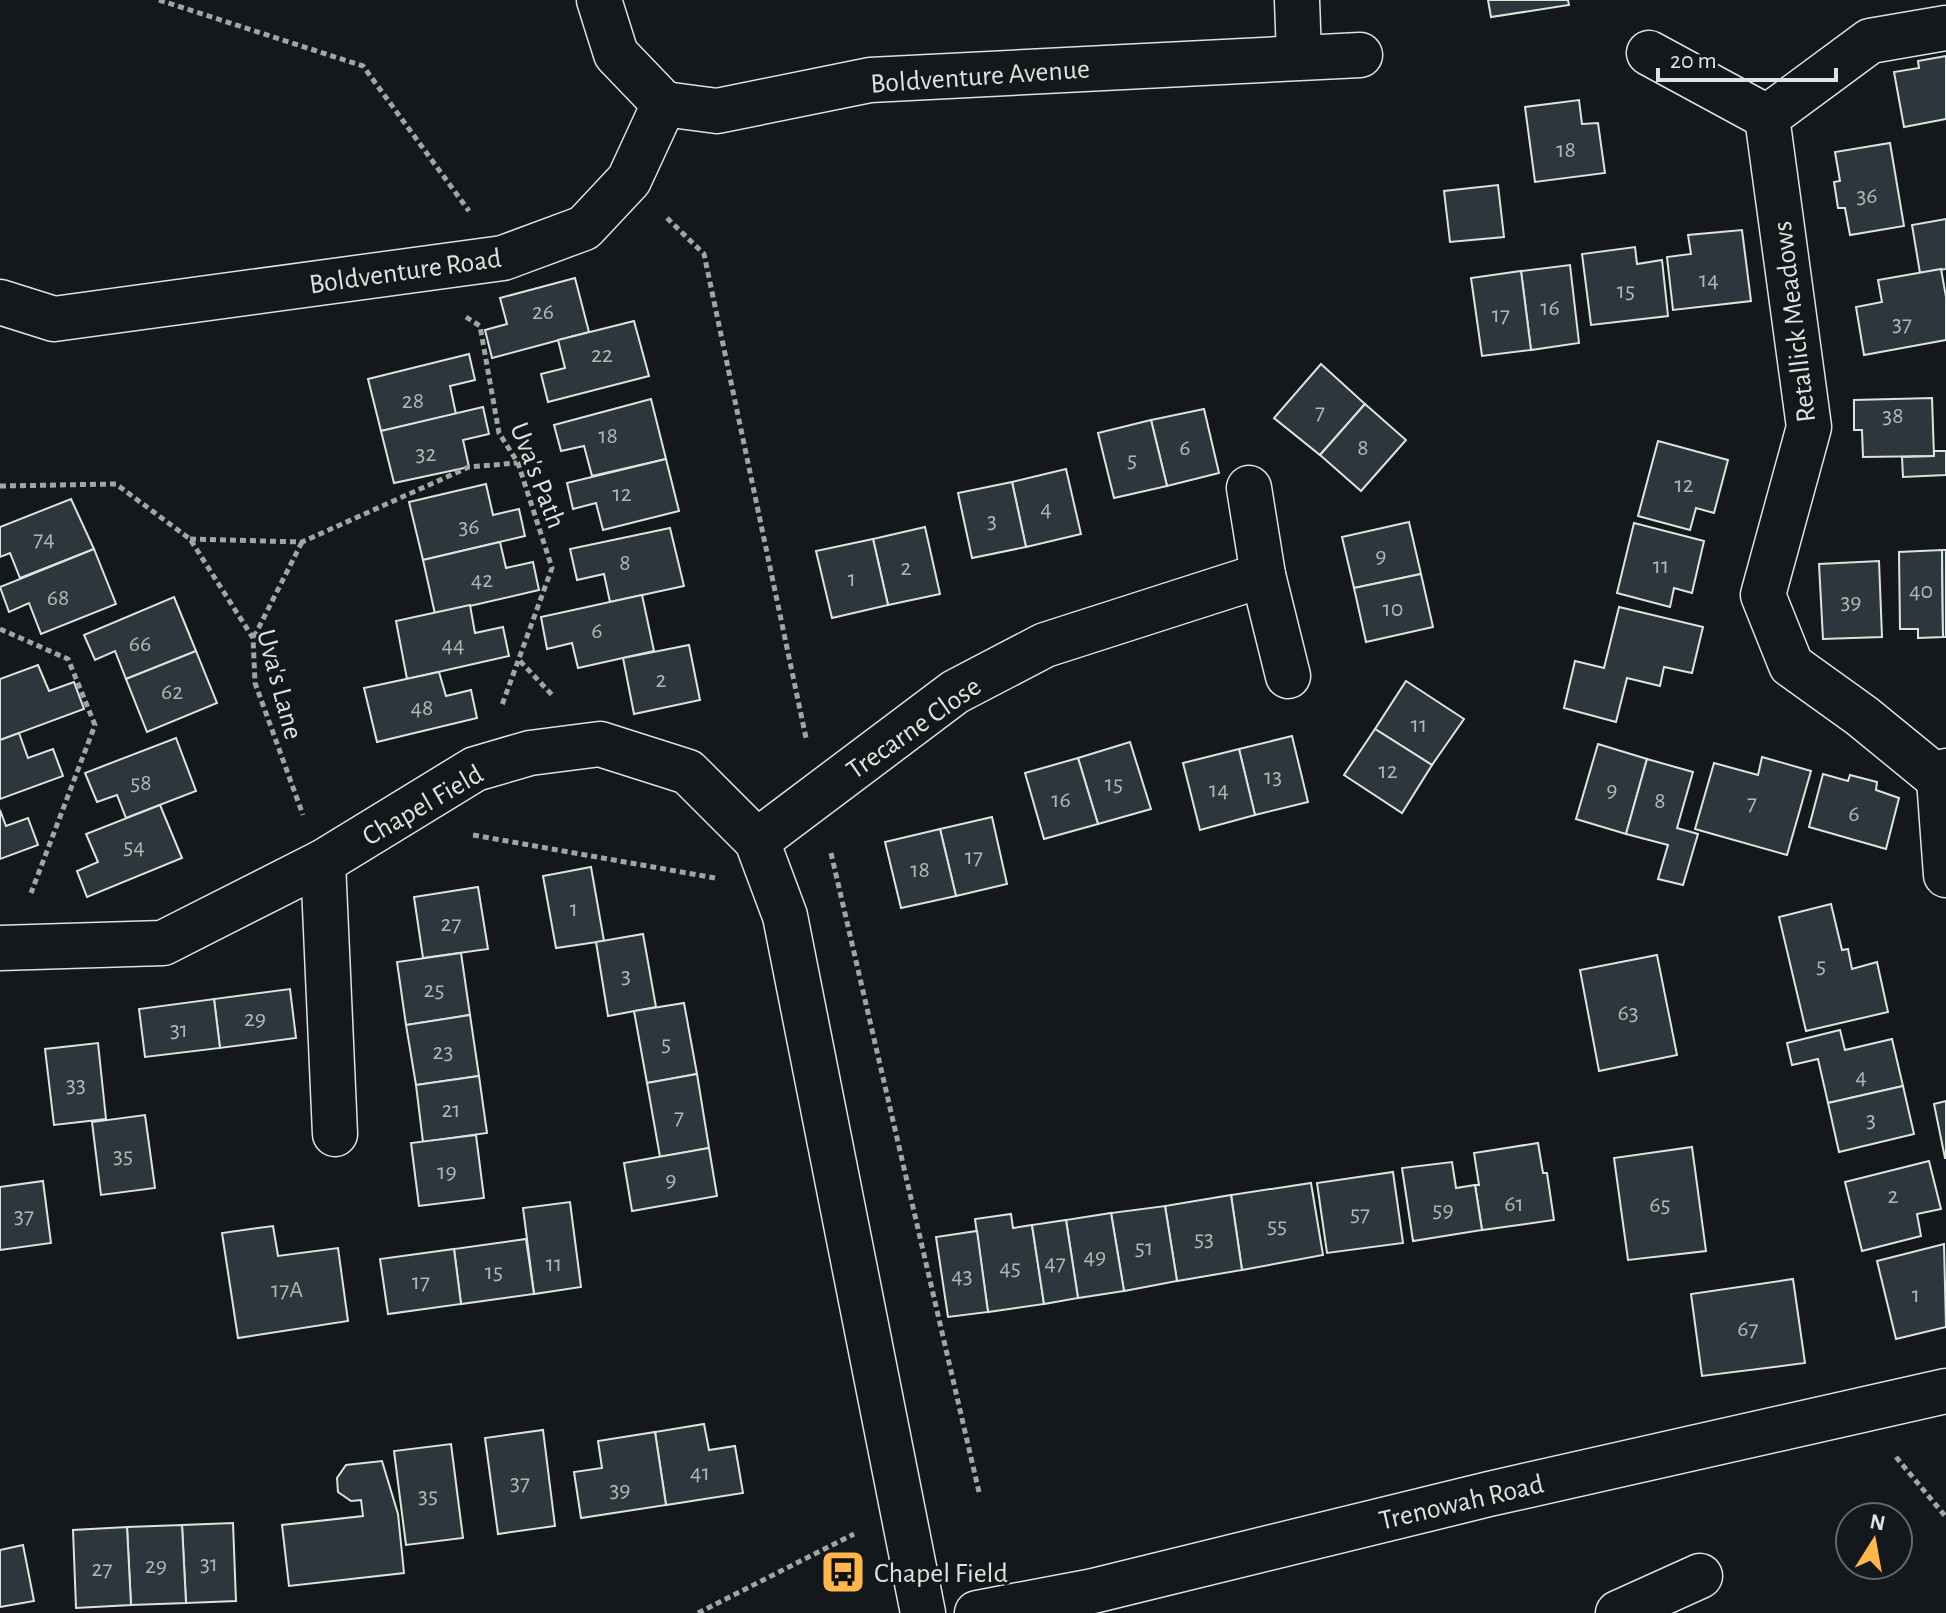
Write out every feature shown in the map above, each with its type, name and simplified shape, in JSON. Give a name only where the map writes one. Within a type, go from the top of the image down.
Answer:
[{"type":"street","points":[[599,0],[616,54],[664,104]]},
{"type":"street","points":[[1297,0],[1299,56]]},
{"type":"street","points":[[1649,53],[1767,117],[1870,41],[1946,28]]},
{"type":"street","name":"Boldventure Avenue","points":[[664,104],[717,111],[870,80],[1360,55]]},
{"type":"street","name":"Boldventure Road","points":[[0,302],[54,319],[503,258],[584,228],[629,180],[664,104]]},
{"type":"street","name":"Retallick Meadows","points":[[1767,117],[1809,427],[1763,595],[1791,665],[1943,775],[1946,875]]},
{"type":"street","points":[[1249,488],[1263,575],[1288,676]]},
{"type":"street","name":"Trecarne Close","points":[[757,841],[955,692],[1045,645],[1263,575]]},
{"type":"street","name":"Chapel Field","points":[[6,948],[163,943],[323,862],[475,769],[530,753],[600,744],[688,772],[757,841],[785,916],[923,1613]]},
{"type":"street","points":[[323,862],[335,1134]]},
{"type":"street","name":"Trenowah Road","points":[[977,1613],[1074,1604],[1489,1494],[1946,1391]]},
{"type":"street","points":[[1618,1613],[1700,1576]]},
{"type":"path","points":[[159,0],[363,66],[503,258]]},
{"type":"path","points":[[629,180],[704,254],[818,796],[979,1492]]},
{"type":"path","name":"Uva's Path","points":[[475,769],[520,661],[552,568],[518,463],[499,433],[480,326]]},
{"type":"path","points":[[190,539],[302,542],[469,467],[518,463]]},
{"type":"path","name":"Uva's Lane","points":[[0,486],[116,484],[190,539],[253,638],[255,683],[280,757],[323,862]]},
{"type":"path","points":[[253,638],[302,542]]},
{"type":"path","points":[[0,629],[68,659],[95,725],[6,948]]},
{"type":"path","points":[[391,820],[775,889]]},
{"type":"path","points":[[1857,1410],[1946,1517]]},
{"type":"path","points":[[698,1613],[903,1509]]},
{"type":"building","points":[[1488,0],[1568,0],[1569,5],[1491,17]]},
{"type":"building","points":[[1946,56],[1946,119],[1904,127],[1894,72],[1919,68],[1918,61]]},
{"type":"building","points":[[1579,100],[1582,124],[1598,123],[1605,173],[1535,182],[1525,107]]},
{"type":"building","points":[[1890,143],[1904,226],[1850,235],[1845,208],[1838,208],[1834,182],[1840,181],[1835,152]]},
{"type":"building","points":[[1498,185],[1504,237],[1450,242],[1444,191]]},
{"type":"building","points":[[1946,219],[1946,269],[1920,273],[1912,225]]},
{"type":"building","points":[[1742,230],[1751,301],[1673,310],[1667,257],[1691,254],[1688,235]]},
{"type":"building","points":[[1635,247],[1637,264],[1662,260],[1668,316],[1591,325],[1582,254]]},
{"type":"building","points":[[1570,265],[1579,343],[1531,350],[1521,271]]},
{"type":"building","points":[[1941,269],[1946,297],[1946,340],[1864,355],[1856,307],[1882,302],[1878,280]]},
{"type":"building","points":[[1521,271],[1531,350],[1482,356],[1471,278]]},
{"type":"building","points":[[575,278],[589,332],[492,358],[485,330],[507,324],[500,298]]},
{"type":"building","points":[[634,321],[649,376],[548,402],[541,374],[565,368],[558,340]]},
{"type":"building","points":[[469,354],[475,380],[450,386],[456,414],[381,431],[368,379]]},
{"type":"building","points":[[1321,364],[1365,404],[1320,455],[1274,418]]},
{"type":"building","points":[[1932,398],[1934,456],[1863,457],[1862,430],[1854,430],[1854,400]]},
{"type":"building","points":[[651,399],[666,459],[592,476],[584,446],[561,451],[554,425]]},
{"type":"building","points":[[1365,404],[1406,440],[1361,491],[1320,455]]},
{"type":"building","points":[[483,407],[489,434],[463,440],[469,467],[394,483],[381,431]]},
{"type":"building","points":[[1204,409],[1219,473],[1167,486],[1151,420]]},
{"type":"building","points":[[1151,420],[1167,486],[1114,498],[1098,433]]},
{"type":"building","points":[[1658,441],[1728,460],[1714,513],[1696,508],[1690,530],[1638,516]]},
{"type":"building","points":[[1934,451],[1946,451],[1946,475],[1903,477],[1902,457],[1934,456]]},
{"type":"building","points":[[666,459],[679,511],[603,530],[596,503],[573,509],[567,483]]},
{"type":"building","points":[[1066,469],[1081,534],[1026,547],[1012,482]]},
{"type":"building","points":[[1012,482],[1026,547],[972,558],[958,493]]},
{"type":"building","points":[[486,484],[493,515],[519,509],[525,536],[423,560],[409,502]]},
{"type":"building","points":[[71,499],[94,549],[20,578],[10,553],[0,557],[0,527]]},
{"type":"building","points":[[1409,522],[1421,574],[1354,588],[1342,537]]},
{"type":"building","points":[[1634,523],[1704,541],[1692,593],[1674,588],[1670,607],[1617,593]]},
{"type":"building","points":[[925,527],[940,594],[888,605],[873,539]]},
{"type":"building","points":[[670,528],[684,586],[610,602],[604,574],[577,580],[570,549]]},
{"type":"building","points":[[873,539],[888,605],[832,618],[816,551]]},
{"type":"building","points":[[500,542],[506,568],[533,562],[539,590],[435,614],[423,560]]},
{"type":"building","points":[[94,549],[116,604],[41,634],[29,603],[9,612],[0,587]]},
{"type":"building","points":[[1942,550],[1943,637],[1918,638],[1918,629],[1900,629],[1899,552]]},
{"type":"building","points":[[1942,550],[1946,550],[1946,637],[1943,637]]},
{"type":"building","points":[[1879,561],[1882,637],[1823,639],[1819,564]]},
{"type":"building","points":[[1421,574],[1433,627],[1366,642],[1354,588]]},
{"type":"building","points":[[642,595],[654,651],[578,668],[572,643],[547,649],[541,617]]},
{"type":"building","points":[[174,597],[196,651],[126,679],[115,651],[95,660],[84,635]]},
{"type":"building","points":[[470,605],[475,633],[503,627],[509,656],[407,679],[396,621]]},
{"type":"building","points":[[1619,607],[1703,627],[1692,673],[1664,667],[1660,686],[1627,678],[1616,722],[1564,708],[1575,661],[1604,668]]},
{"type":"building","points":[[689,645],[700,700],[634,714],[623,658]]},
{"type":"building","points":[[196,651],[217,703],[147,732],[126,679]]},
{"type":"building","points":[[38,665],[49,691],[74,682],[84,709],[0,740],[0,679]]},
{"type":"building","points":[[439,672],[446,696],[471,690],[477,718],[377,742],[364,688]]},
{"type":"building","points":[[1406,681],[1464,719],[1432,765],[1375,729]]},
{"type":"building","points":[[1375,729],[1432,765],[1402,813],[1344,775]]},
{"type":"building","points":[[19,733],[28,758],[53,749],[63,776],[0,799],[0,740]]},
{"type":"building","points":[[1292,736],[1308,802],[1255,815],[1239,749]]},
{"type":"building","points":[[176,738],[196,791],[126,818],[117,795],[97,802],[85,773]]},
{"type":"building","points":[[1130,742],[1151,809],[1098,824],[1078,758]]},
{"type":"building","points":[[1598,744],[1647,759],[1626,834],[1576,819]]},
{"type":"building","points":[[1239,749],[1255,815],[1200,830],[1183,763]]},
{"type":"building","points":[[1762,757],[1811,771],[1787,855],[1695,829],[1714,763],[1758,775]]},
{"type":"building","points":[[1078,758],[1098,824],[1044,839],[1025,773]]},
{"type":"building","points":[[1647,759],[1693,772],[1677,828],[1698,834],[1683,885],[1658,879],[1668,845],[1626,834]]},
{"type":"building","points":[[1823,774],[1848,781],[1850,775],[1877,782],[1876,790],[1899,798],[1886,849],[1809,827]]},
{"type":"building","points":[[160,805],[182,858],[87,897],[77,871],[98,862],[86,834]]},
{"type":"building","points":[[0,810],[6,826],[28,818],[38,845],[0,859]]},
{"type":"building","points":[[992,817],[1007,884],[956,896],[940,829]]},
{"type":"building","points":[[940,829],[956,896],[901,908],[885,842]]},
{"type":"building","points":[[591,867],[604,941],[556,948],[543,876]]},
{"type":"building","points":[[478,887],[488,949],[423,958],[414,897]]},
{"type":"building","points":[[1831,904],[1842,950],[1848,949],[1852,969],[1877,962],[1888,1012],[1806,1031],[1779,917]]},
{"type":"building","points":[[643,934],[656,1007],[608,1016],[596,942]]},
{"type":"building","points":[[461,953],[470,1015],[406,1025],[397,962]]},
{"type":"building","points":[[1657,955],[1677,1055],[1599,1071],[1580,970]]},
{"type":"building","points":[[290,989],[296,1038],[220,1048],[214,999]]},
{"type":"building","points":[[214,999],[220,1048],[145,1057],[139,1009]]},
{"type":"building","points":[[684,1003],[697,1074],[647,1083],[634,1011]]},
{"type":"building","points":[[470,1015],[479,1076],[416,1085],[406,1025]]},
{"type":"building","points":[[1840,1030],[1845,1050],[1892,1039],[1903,1086],[1828,1103],[1818,1059],[1792,1065],[1787,1043]]},
{"type":"building","points":[[98,1043],[106,1119],[54,1125],[45,1049]]},
{"type":"building","points":[[697,1074],[709,1148],[660,1157],[647,1083]]},
{"type":"building","points":[[479,1076],[487,1133],[423,1142],[416,1085]]},
{"type":"building","points":[[1903,1086],[1914,1134],[1839,1152],[1828,1103]]},
{"type":"building","points":[[1946,1101],[1946,1158],[1945,1158],[1934,1104]]},
{"type":"building","points":[[145,1115],[155,1188],[101,1195],[92,1122]]},
{"type":"building","points":[[476,1135],[484,1198],[419,1206],[411,1143]]},
{"type":"building","points":[[1538,1143],[1543,1173],[1547,1173],[1554,1220],[1482,1230],[1474,1153]]},
{"type":"building","points":[[1692,1147],[1706,1251],[1628,1260],[1614,1158]]},
{"type":"building","points":[[709,1148],[717,1196],[632,1211],[624,1163]]},
{"type":"building","points":[[1929,1161],[1941,1209],[1917,1214],[1921,1236],[1862,1251],[1845,1182]]},
{"type":"building","points":[[1452,1162],[1456,1188],[1475,1185],[1482,1230],[1413,1241],[1402,1168]]},
{"type":"building","points":[[1393,1172],[1403,1243],[1327,1253],[1317,1183]]},
{"type":"building","points":[[43,1181],[51,1243],[0,1250],[0,1187]]},
{"type":"building","points":[[1311,1183],[1323,1255],[1242,1270],[1231,1195]]},
{"type":"building","points":[[1231,1195],[1242,1270],[1177,1281],[1165,1206]]},
{"type":"building","points":[[570,1202],[581,1287],[534,1294],[523,1208]]},
{"type":"building","points":[[1165,1206],[1177,1281],[1124,1291],[1111,1213]]},
{"type":"building","points":[[1111,1213],[1124,1291],[1078,1298],[1066,1220]]},
{"type":"building","points":[[1011,1214],[1013,1228],[1032,1225],[1044,1304],[988,1312],[975,1219]]},
{"type":"building","points":[[1066,1220],[1078,1298],[1044,1304],[1032,1225]]},
{"type":"building","points":[[273,1226],[278,1256],[338,1248],[348,1321],[238,1338],[222,1233]]},
{"type":"building","points":[[977,1231],[988,1312],[948,1317],[936,1237]]},
{"type":"building","points":[[526,1239],[534,1294],[461,1304],[454,1249]]},
{"type":"building","points":[[1944,1244],[1946,1327],[1896,1339],[1877,1261]]},
{"type":"building","points":[[454,1249],[461,1304],[388,1314],[380,1259]]},
{"type":"building","points":[[1793,1279],[1805,1363],[1702,1376],[1691,1294]]},
{"type":"building","points":[[704,1424],[709,1450],[735,1446],[743,1493],[666,1505],[655,1432]]},
{"type":"building","points":[[543,1430],[555,1526],[498,1534],[485,1438]]},
{"type":"building","points":[[655,1432],[666,1505],[581,1518],[574,1472],[602,1468],[598,1441]]},
{"type":"building","points":[[451,1444],[463,1538],[406,1545],[394,1451]]},
{"type":"building","points":[[382,1461],[398,1514],[404,1573],[289,1586],[282,1525],[363,1516],[361,1500],[351,1501],[338,1492],[337,1478],[346,1465]]},
{"type":"building","points":[[233,1523],[236,1601],[186,1603],[182,1525]]},
{"type":"building","points":[[182,1525],[186,1603],[131,1605],[127,1527]]},
{"type":"building","points":[[127,1527],[131,1605],[76,1608],[73,1530]]},
{"type":"building","points":[[23,1545],[34,1601],[0,1607],[0,1550]]},
{"type":"place","name":"Chapel Field","points":[[843,1572]]}]
